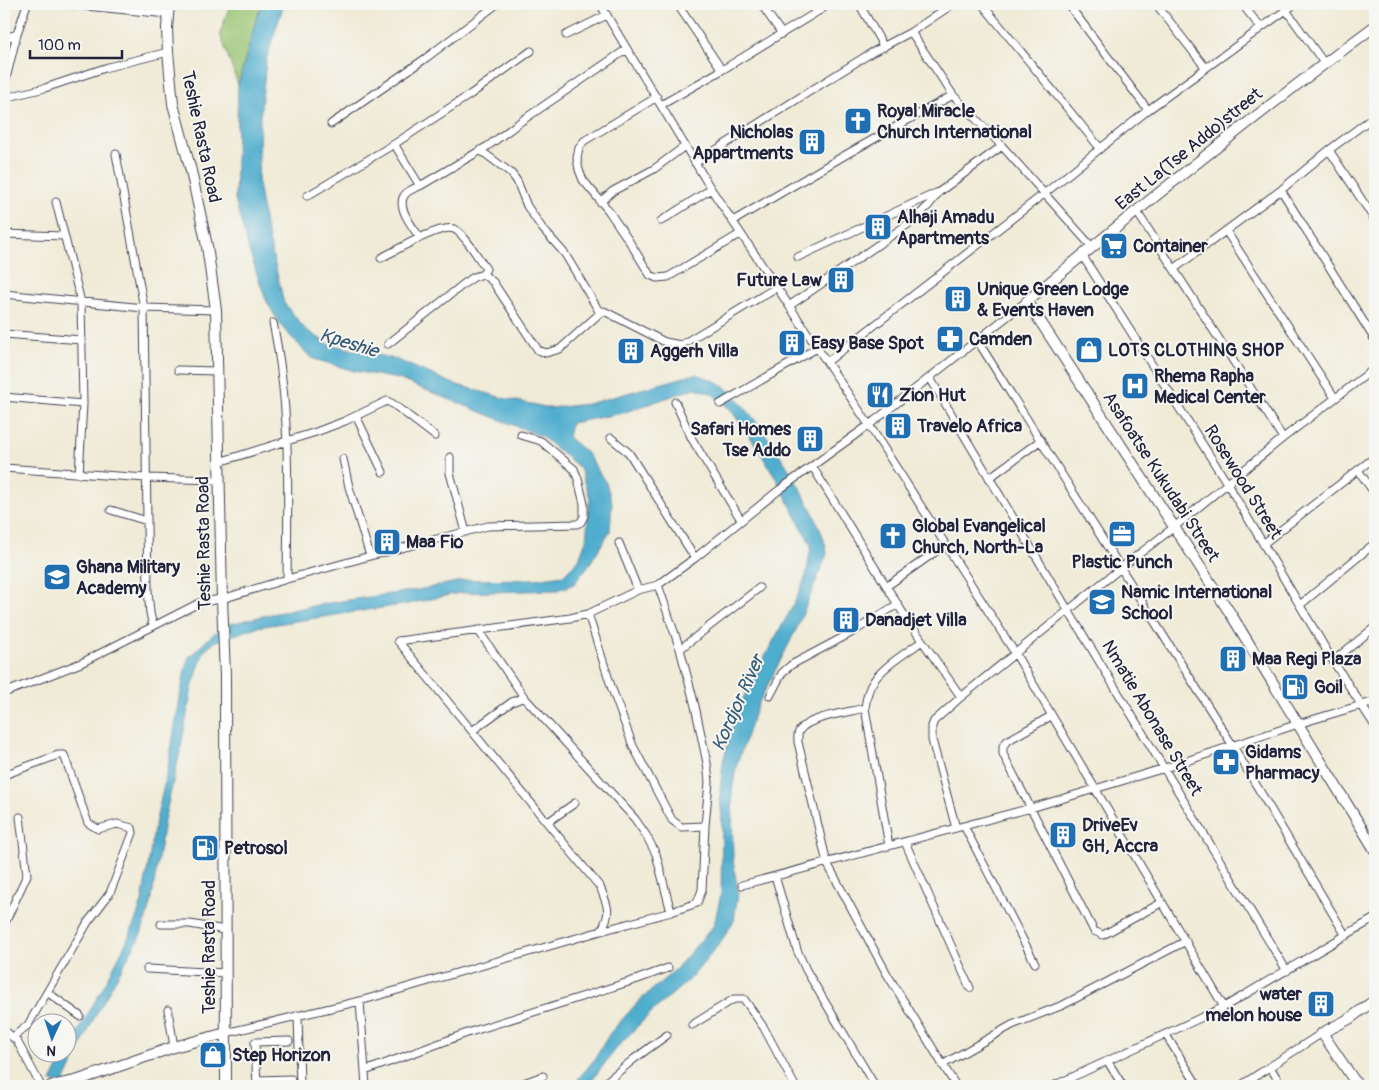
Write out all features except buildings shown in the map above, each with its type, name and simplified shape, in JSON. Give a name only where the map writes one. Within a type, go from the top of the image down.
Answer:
[{"type":"street","points":[[4,87],[17,34],[27,4]]},
{"type":"street","points":[[65,4],[168,9]]},
{"type":"street","points":[[331,124],[426,58],[497,4]]},
{"type":"street","points":[[600,4],[711,189],[869,425],[1015,653],[1224,1007]]},
{"type":"street","points":[[677,4],[722,70]]},
{"type":"street","points":[[761,4],[782,34]]},
{"type":"street","points":[[661,105],[830,4]]},
{"type":"street","points":[[859,4],[884,47]]},
{"type":"street","points":[[695,163],[911,32],[953,4]]},
{"type":"street","points":[[982,4],[1100,148]]},
{"type":"street","points":[[1068,4],[1148,110]]},
{"type":"street","points":[[1156,4],[1205,67]]},
{"type":"street","points":[[1242,4],[1262,28]]},
{"type":"street","points":[[826,362],[1046,193],[1148,110],[1205,67],[1295,4]]},
{"type":"street","name":"Teshie Rasta Road","points":[[168,9],[168,52],[173,104],[208,246],[216,310],[225,676],[226,1086]]},
{"type":"street","points":[[1286,10],[1324,63]]},
{"type":"street","points":[[566,35],[607,15]]},
{"type":"street","name":"East La(Tse Addo)street","points":[[1027,301],[1222,142],[1375,26]]},
{"type":"street","points":[[911,32],[952,95],[1046,193],[1092,247]]},
{"type":"street","points":[[4,38],[17,34]]},
{"type":"street","points":[[420,238],[404,210],[403,196],[408,191],[420,186],[488,146],[520,122],[628,49]]},
{"type":"street","points":[[307,196],[471,94],[531,51]]},
{"type":"street","points":[[4,98],[45,88],[108,67],[168,52]]},
{"type":"street","points":[[733,222],[847,154],[952,95]]},
{"type":"street","points":[[656,97],[584,141],[579,148],[577,158],[580,175],[588,188],[608,210],[650,275],[656,278],[668,277],[740,234]]},
{"type":"street","points":[[1174,269],[1281,190],[1329,150],[1375,116]]},
{"type":"street","points":[[396,142],[396,147],[420,186]]},
{"type":"street","points":[[600,202],[613,191],[654,169],[684,146]]},
{"type":"street","points":[[798,257],[939,192],[1002,146]]},
{"type":"street","points":[[480,150],[511,172],[527,206],[542,228],[565,254],[600,313]]},
{"type":"street","points":[[1329,150],[1375,220]]},
{"type":"street","points":[[116,154],[144,308],[148,591],[153,626]]},
{"type":"street","points":[[661,221],[711,189]]},
{"type":"street","points":[[1281,190],[1375,340]]},
{"type":"street","points":[[789,306],[914,220],[939,192]]},
{"type":"street","points":[[56,202],[81,302],[83,404],[78,474]]},
{"type":"street","points":[[1137,212],[1283,438]]},
{"type":"street","points":[[381,258],[420,238],[445,229],[454,229],[460,234],[486,269],[483,274],[465,283],[388,344]]},
{"type":"street","points":[[1226,231],[1335,398]]},
{"type":"street","points":[[4,234],[64,236]]},
{"type":"street","name":"Rosewood Street","points":[[1082,255],[1226,483],[1333,661],[1375,726]]},
{"type":"street","points":[[483,274],[493,282],[538,350],[546,353],[560,349],[600,313],[607,312],[669,344],[681,345],[778,287]]},
{"type":"street","points":[[4,294],[144,308],[216,310]]},
{"type":"street","points":[[601,931],[608,920],[608,904],[600,887],[398,641],[570,618],[588,614],[638,590],[658,584],[694,558],[779,490],[869,425],[1027,301]]},
{"type":"street","name":"Asafoatse Kukudabi Street","points":[[1027,301],[1232,616],[1375,850]]},
{"type":"street","points":[[273,323],[279,351],[288,441],[286,578]]},
{"type":"street","points":[[4,334],[82,340]]},
{"type":"street","points":[[977,340],[1122,567],[1233,746],[1346,936]]},
{"type":"street","points":[[720,404],[817,348]]},
{"type":"street","points":[[956,828],[931,733],[934,721],[1068,610],[1174,528],[1226,483],[1375,368]]},
{"type":"street","points":[[178,370],[217,371]]},
{"type":"street","name":"Nmatie Abonase Street","points":[[930,378],[1068,610],[1287,970]]},
{"type":"street","points":[[4,398],[83,404]]},
{"type":"street","points":[[219,462],[288,441],[356,416],[387,401],[434,436]]},
{"type":"street","points":[[675,402],[692,439],[741,520]]},
{"type":"street","points":[[356,416],[383,472]]},
{"type":"street","points":[[4,693],[81,663],[201,602],[222,599],[286,578],[488,526],[577,524],[581,522],[584,516],[584,504],[574,468],[541,441],[521,435]]},
{"type":"street","points":[[612,438],[629,453],[694,558]]},
{"type":"street","points":[[989,478],[1041,440]]},
{"type":"street","points":[[450,457],[450,473],[466,532]]},
{"type":"street","points":[[1263,544],[1375,457]]},
{"type":"street","points":[[343,460],[370,556]]},
{"type":"street","points":[[812,466],[898,604],[961,697]]},
{"type":"street","points":[[4,468],[146,478],[219,480]]},
{"type":"street","points":[[1358,470],[1375,494]]},
{"type":"street","points":[[111,510],[148,521]]},
{"type":"street","points":[[618,543],[638,590]]},
{"type":"street","points":[[1300,605],[1375,543]]},
{"type":"street","points":[[887,586],[945,544]]},
{"type":"street","points":[[56,1085],[78,1084],[174,1047],[360,1001],[697,903],[702,890],[709,782],[707,763],[680,649],[658,584]]},
{"type":"street","points":[[680,649],[759,588]]},
{"type":"street","points":[[770,696],[782,673],[791,664],[851,633],[898,604]]},
{"type":"street","points":[[588,614],[633,746],[672,820],[681,827],[705,826]]},
{"type":"street","points":[[1333,661],[1375,628]]},
{"type":"street","points":[[478,630],[524,697],[635,818],[656,854],[671,912]]},
{"type":"street","points":[[889,846],[865,708],[872,682],[922,641]]},
{"type":"street","points":[[472,731],[512,702],[524,697]]},
{"type":"street","points":[[742,885],[827,864],[1031,808],[1375,701]]},
{"type":"street","points":[[865,708],[819,719],[803,726],[798,732],[798,742],[827,864],[887,974],[956,1086]]},
{"type":"street","points":[[1051,716],[1007,742],[1003,746],[1003,754],[1094,930],[1103,935],[1161,903]]},
{"type":"street","points":[[4,775],[58,755],[64,755],[88,823],[98,829],[117,824],[132,828],[133,832],[110,893],[88,922],[28,1025],[13,1037]]},
{"type":"street","points":[[548,822],[575,803]]},
{"type":"street","points":[[4,925],[28,875],[20,818]]},
{"type":"street","points":[[964,826],[1035,963]]},
{"type":"street","points":[[905,842],[970,988]]},
{"type":"street","points":[[775,876],[797,950],[806,970],[875,1086]]},
{"type":"street","points":[[1053,1086],[1224,1007],[1375,918]]},
{"type":"street","points":[[161,924],[190,924],[225,930]]},
{"type":"street","points":[[942,1065],[1012,1025],[1063,1006],[1186,941]]},
{"type":"street","points":[[365,1071],[467,1034],[668,968]]},
{"type":"street","points":[[146,969],[226,973]]},
{"type":"street","points":[[47,992],[80,1016]]},
{"type":"street","points":[[692,1025],[734,1000],[744,999],[764,1028],[795,1086]]},
{"type":"street","points":[[1240,1086],[1322,1033],[1349,1019],[1375,1000]]},
{"type":"street","points":[[360,1001],[366,1086]]},
{"type":"street","points":[[168,1010],[174,1047]]},
{"type":"street","points":[[298,1015],[300,1086]]},
{"type":"street","points":[[4,1030],[17,1041],[41,1086]]},
{"type":"street","points":[[1322,1033],[1358,1086]]},
{"type":"street","points":[[601,1086],[667,1035]]},
{"type":"street","points":[[1166,1035],[1198,1086]]},
{"type":"street","points":[[289,1041],[256,1042],[257,1083],[291,1079]]},
{"type":"street","points":[[1108,1062],[1123,1086]]},
{"type":"street","points":[[1270,1067],[1282,1086]]},
{"type":"street","points":[[515,1086],[543,1076]]},
{"type":"green space","points":[[230,4],[264,4],[258,13],[238,85],[220,34]]},
{"type":"water","points":[[264,4],[284,4],[266,60],[260,119],[258,183],[264,219],[284,303],[305,329],[328,344],[395,359],[454,384],[507,399],[550,408],[588,404],[695,374],[710,379],[723,386],[737,398],[769,439],[801,490],[823,537],[827,554],[797,628],[757,706],[736,767],[732,791],[733,860],[738,893],[734,921],[720,943],[692,977],[653,1011],[621,1043],[587,1086],[572,1086],[594,1060],[610,1033],[638,1002],[676,969],[714,925],[721,894],[722,825],[720,789],[723,762],[734,719],[751,681],[794,604],[806,576],[811,545],[776,478],[730,409],[711,393],[695,388],[623,413],[571,423],[568,437],[586,452],[606,483],[612,502],[610,531],[589,565],[574,584],[558,590],[459,593],[408,604],[257,627],[216,641],[204,651],[192,688],[164,821],[151,904],[141,934],[94,1018],[78,1053],[78,1031],[130,935],[142,902],[154,829],[167,772],[185,669],[189,657],[219,629],[230,624],[271,614],[328,603],[418,590],[466,580],[535,579],[563,575],[579,559],[586,540],[590,498],[580,468],[541,436],[398,379],[354,371],[311,358],[281,326],[266,300],[249,251],[235,200],[238,85],[258,13]]},
{"type":"water","points":[[61,1062],[74,1062],[64,1083],[51,1082]]},
{"type":"place","name":"Royal Miracle Church International","points":[[858,121]]},
{"type":"place","name":"Nicholas Appartments","points":[[812,142]]},
{"type":"place","name":"Alhaji Amadu Apartments","points":[[878,227]]},
{"type":"place","name":"Container","points":[[1114,246]]},
{"type":"place","name":"Future Law","points":[[841,280]]},
{"type":"place","name":"Unique Green Lodge & Events Haven","points":[[958,299]]},
{"type":"place","name":"Camden","points":[[950,339]]},
{"type":"place","name":"Easy Base Spot","points":[[792,343]]},
{"type":"place","name":"LOTS CLOTHING SHOP","points":[[1089,350]]},
{"type":"place","name":"Aggerh Villa","points":[[631,351]]},
{"type":"place","name":"Rhema Rapha Medical Center","points":[[1135,386]]},
{"type":"place","name":"Zion Hut","points":[[880,395]]},
{"type":"place","name":"Travelo Africa","points":[[898,426]]},
{"type":"place","name":"Safari Homes Tse Addo","points":[[810,439]]},
{"type":"place","name":"Plastic Punch","points":[[1122,534]]},
{"type":"place","name":"Global Evangelical Church, North-La","points":[[893,536]]},
{"type":"place","name":"Maa Fio","points":[[387,542]]},
{"type":"place","name":"Ghana Military Academy","points":[[57,577]]},
{"type":"place","name":"Namic International School","points":[[1102,602]]},
{"type":"place","name":"Danadjet Villa","points":[[846,620]]},
{"type":"place","name":"Maa Regi Plaza","points":[[1233,659]]},
{"type":"place","name":"Goil","points":[[1295,687]]},
{"type":"place","name":"Gidams Pharmacy","points":[[1226,762]]},
{"type":"place","name":"DriveEv GH, Accra","points":[[1063,835]]},
{"type":"place","name":"Petrosol","points":[[205,848]]},
{"type":"place","name":"water melon house","points":[[1321,1004]]},
{"type":"place","name":"Step Horizon","points":[[213,1055]]},
{"type":"water label","name":"Kpeshie","points":[[349,343]]},
{"type":"water label","name":"Kordjor River","points":[[738,703]]}]
